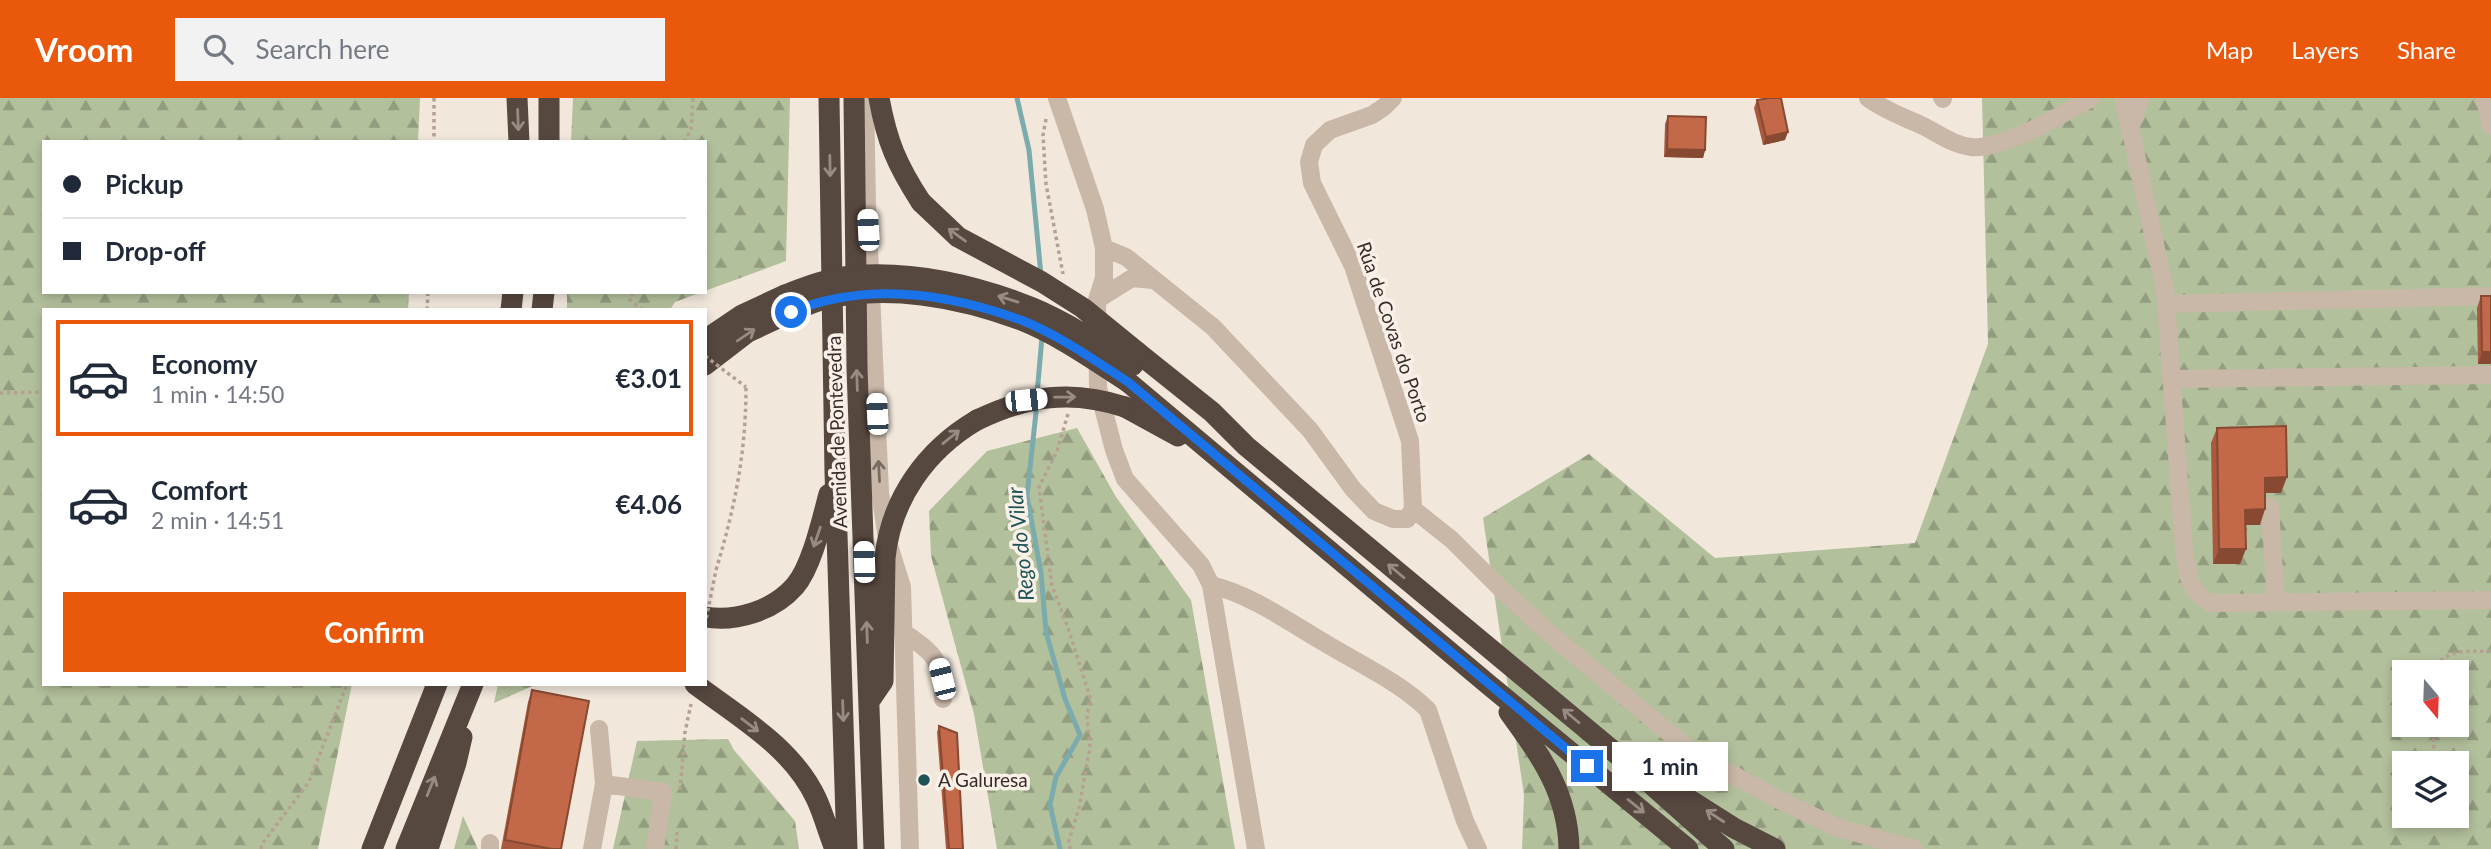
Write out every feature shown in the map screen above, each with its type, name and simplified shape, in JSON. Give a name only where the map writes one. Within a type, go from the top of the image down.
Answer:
[{"type":"highway","points":[[517,98],[519,140]]},
{"type":"highway","points":[[549,140],[550,98]]},
{"type":"highway","name":"Avenida de Pontevedra","points":[[829,98],[835,472],[848,849]]},
{"type":"highway","name":"Avenida de Pontevedra","points":[[854,98],[857,368],[874,849]]},
{"type":"highway","points":[[879,98],[891,149],[901,172],[921,202],[958,237],[1042,282],[1083,308],[1216,457],[1688,849]]},
{"type":"highway","points":[[707,339],[742,315],[788,303],[852,294],[893,293],[946,298],[1022,321],[1076,348],[1133,366],[1212,412],[1246,446],[1624,760],[1724,849]]},
{"type":"highway","points":[[707,363],[788,303]]},
{"type":"highway","points":[[870,700],[884,681],[887,539],[899,503],[925,463],[945,442],[977,420],[1026,400],[1055,397],[1104,400],[1125,407],[1216,457]]},
{"type":"highway","points":[[707,617],[720,619],[748,615],[779,599],[795,585],[817,540],[835,472]]},
{"type":"highway","points":[[1489,685],[1538,752],[1561,795],[1569,849]]},
{"type":"highway","points":[[372,849],[437,686]]},
{"type":"highway","points":[[406,849],[472,686]]},
{"type":"highway","points":[[428,849],[456,763],[473,686]]},
{"type":"highway","points":[[694,690],[770,740],[786,755],[816,797],[835,849]]},
{"type":"highway","points":[[1624,760],[1734,828],[1775,849]]},
{"type":"street","points":[[865,98],[880,492],[887,539],[902,587],[910,849]]},
{"type":"street","name":"Rúa de Covas do Porto","points":[[1393,98],[1372,115],[1330,130],[1314,145],[1309,162],[1312,183],[1353,266],[1410,441],[1413,509]]},
{"type":"street","points":[[1868,98],[1880,107],[1954,143],[1971,147],[1996,144],[2047,122],[2091,98]]},
{"type":"street","points":[[2123,98],[2166,304],[2189,579],[2197,595],[2210,603],[2491,600]]},
{"type":"street","points":[[2130,127],[2141,98]]},
{"type":"street","points":[[2485,98],[2491,126]]},
{"type":"street","points":[[1053,105],[1095,209],[1104,248],[1104,278],[1097,300],[1098,388],[1119,468],[1146,505],[1201,565],[1211,585],[1256,849]]},
{"type":"street","points":[[1104,248],[1126,257],[1213,327],[1310,430],[1353,489],[1374,511],[1392,519],[1407,519],[1413,509],[1452,540],[1550,634],[1692,752],[1779,800],[1836,827],[1914,849]]},
{"type":"street","points":[[1097,300],[1132,278],[1156,281]]},
{"type":"street","points":[[2166,304],[2491,296]]},
{"type":"street","points":[[2171,379],[2491,375]]},
{"type":"street","points":[[2270,507],[2276,602]]},
{"type":"street","points":[[1211,585],[1237,593],[1365,666],[1420,702],[1428,710],[1465,821],[1478,849]]},
{"type":"street","points":[[903,632],[932,654],[939,664],[943,699]]},
{"type":"street","points":[[592,849],[604,784],[599,729]]},
{"type":"street","points":[[604,784],[663,792],[655,849]]},
{"type":"street","points":[[909,803],[923,849]]},
{"type":"path","points":[[434,98],[434,140]]},
{"type":"path","points":[[685,140],[691,130],[693,98]]},
{"type":"path","points":[[1053,105],[1043,135],[1046,184],[1063,279]]},
{"type":"path","points":[[632,294],[630,300],[640,308]]},
{"type":"path","points":[[707,358],[746,387],[746,428],[740,476],[707,615]]},
{"type":"path","points":[[0,393],[42,392]]},
{"type":"path","points":[[1068,410],[1068,421],[1057,452],[1039,487],[1052,586],[1090,697],[1087,717],[1090,747],[1079,808],[1069,840],[1070,849]]},
{"type":"path","points":[[2440,660],[2448,654],[2491,651]]},
{"type":"path","points":[[261,849],[309,782],[346,686]]},
{"type":"path","points":[[685,732],[694,690]]},
{"type":"green space","points":[[0,98],[420,98],[418,140],[42,140],[42,294],[409,294],[408,308],[42,308],[42,686],[352,686],[318,849],[0,849]]},
{"type":"green space","points":[[573,98],[790,98],[786,261],[707,290],[707,140],[571,140]]},
{"type":"green space","points":[[1982,98],[2491,98],[2491,849],[1522,849],[1524,795],[1483,518],[1589,454],[1715,558],[1915,543],[1988,344]]},
{"type":"green space","points":[[567,294],[697,294],[675,302],[671,308],[567,308]]},
{"type":"green space","points":[[1077,428],[1116,497],[1191,600],[1235,849],[997,849],[974,714],[931,556],[929,511],[987,451]]},
{"type":"green space","points":[[498,686],[532,686],[494,703]]},
{"type":"green space","points":[[728,739],[734,750],[795,821],[799,849],[613,849],[637,741]]},
{"type":"green space","points":[[463,816],[478,849],[454,849]]},
{"type":"building","points":[[1781,98],[1788,132],[1766,137],[1757,100]]},
{"type":"building","points":[[1668,116],[1706,117],[1705,150],[1667,149]]},
{"type":"building","points":[[2481,296],[2491,296],[2491,352],[2482,352]]},
{"type":"building","points":[[2286,426],[2287,477],[2265,478],[2265,509],[2245,510],[2246,549],[2219,549],[2217,428]]},
{"type":"building","points":[[532,690],[589,701],[561,849],[505,840]]},
{"type":"building","points":[[939,726],[957,733],[963,849],[949,849]]},
{"type":"waterway","name":"Rego do Vilar","points":[[1017,98],[1029,150],[1041,275]]},
{"type":"waterway","name":"Rego do Vilar","points":[[1037,394],[1042,337]]},
{"type":"waterway","name":"Rego do Vilar","points":[[1037,403],[1027,496],[1041,573],[1046,632],[1065,699],[1080,735],[1056,777],[1050,805],[1060,849]]},
{"type":"place","name":"A Galuresa","points":[[924,780]]},
{"type":"route","points":[[791,312],[820,300],[852,294],[893,293],[946,298],[1022,321],[1076,348],[1128,382],[1587,766]]}]
